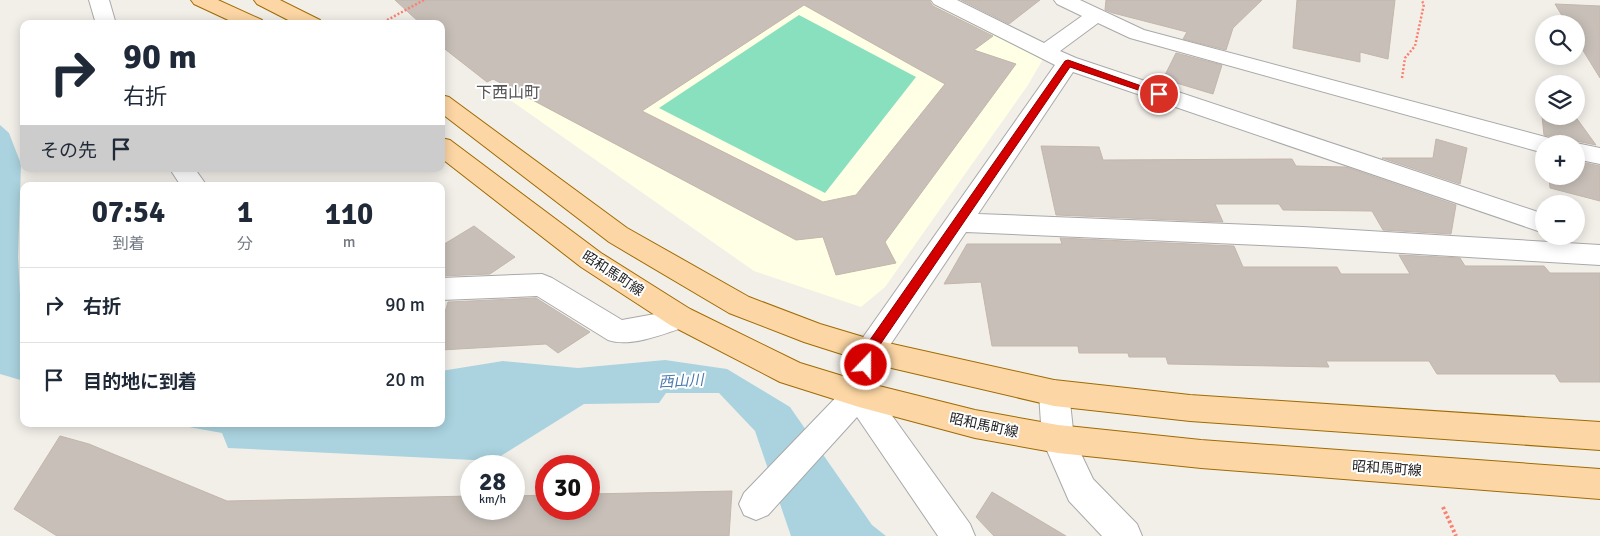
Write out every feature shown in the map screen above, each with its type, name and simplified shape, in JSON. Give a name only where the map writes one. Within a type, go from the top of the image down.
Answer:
[{"type":"main road","points":[[202,0],[246,20]]},
{"type":"main road","points":[[264,0],[305,20]]},
{"type":"main road","points":[[445,105],[618,235],[739,305],[814,334],[870,351],[1054,394],[1190,408],[1600,436]]},
{"type":"main road","name":"昭和馬町線","points":[[445,149],[591,260],[680,317],[792,373],[859,394],[975,424],[1058,439],[1201,454],[1600,484]]},
{"type":"street","points":[[99,0],[105,20]]},
{"type":"street","points":[[941,0],[1068,63],[1535,221]]},
{"type":"street","points":[[1064,0],[1137,34],[1535,143]]},
{"type":"street","points":[[1045,52],[1096,15]]},
{"type":"street","points":[[756,504],[859,394],[870,351],[1068,63]]},
{"type":"street","points":[[1585,153],[1600,156]]},
{"type":"street","points":[[958,222],[1303,237],[1600,255]]},
{"type":"street","points":[[1585,238],[1600,243]]},
{"type":"street","points":[[445,290],[542,284],[618,332],[655,325],[680,317]]},
{"type":"street","points":[[859,394],[958,536]]},
{"type":"street","points":[[1054,394],[1058,439],[1081,490],[1125,536]]},
{"type":"path","points":[[387,20],[424,0]]},
{"type":"path","points":[[1398,105],[1405,58],[1415,46],[1424,4],[1420,0]]},
{"type":"shaded area","points":[[671,0],[927,0],[1043,59],[1028,85],[885,287],[861,307],[754,271],[500,93]]},
{"type":"green space","points":[[799,15],[916,77],[825,193],[659,108]]},
{"type":"water","points":[[0,125],[9,133],[20,161],[18,257],[20,380],[0,374]]},
{"type":"water","name":"西山川","points":[[665,360],[727,369],[790,407],[872,525],[886,536],[791,536],[755,431],[719,393],[666,393],[659,403],[584,404],[503,455],[460,455],[460,459],[228,448],[222,433],[189,427],[445,427],[445,370],[503,361],[578,368]]},
{"type":"building","points":[[395,0],[929,0],[933,6],[993,36],[974,50],[1016,64],[885,242],[896,263],[836,275],[823,237],[796,240],[493,79],[487,82],[445,49],[445,20],[417,20]],"holes":[[[804,5],[945,84],[856,195],[823,202],[642,111]]]},
{"type":"building","points":[[961,0],[1040,0],[1009,24]]},
{"type":"building","points":[[1106,0],[1262,0],[1233,28],[1226,50],[1183,39],[1187,32],[1105,10]]},
{"type":"building","points":[[1297,0],[1395,0],[1388,59],[1360,52],[1360,62],[1293,48]]},
{"type":"building","points":[[1555,4],[1600,6],[1600,78],[1585,54],[1585,15],[1562,15]]},
{"type":"building","points":[[1176,53],[1222,65],[1213,94],[1163,79]]},
{"type":"building","points":[[1543,125],[1582,125],[1596,145],[1585,143],[1585,135],[1544,135]]},
{"type":"building","points":[[1436,139],[1467,148],[1460,184],[1382,158],[1433,158]]},
{"type":"building","points":[[1041,146],[1099,147],[1103,160],[1292,159],[1296,166],[1346,167],[1456,205],[1451,234],[1383,230],[1372,211],[1283,210],[1279,204],[1215,204],[1223,222],[1056,215]]},
{"type":"building","points":[[1585,163],[1600,166],[1600,201],[1585,197],[1585,195],[1577,195],[1550,188],[1550,185],[1585,185]]},
{"type":"building","points":[[474,226],[515,257],[490,274],[445,276],[445,244]]},
{"type":"building","points":[[1060,238],[1234,246],[1243,267],[1337,267],[1341,274],[1410,274],[1399,255],[1460,258],[1465,266],[1544,266],[1550,273],[1600,273],[1600,382],[1560,382],[1555,374],[1437,374],[1429,361],[1326,361],[1329,367],[1168,364],[1166,357],[1129,357],[1128,353],[1079,353],[1078,346],[992,346],[981,282],[944,284],[967,244],[1062,244]]},
{"type":"building","points":[[536,298],[590,332],[558,353],[546,344],[445,350],[445,312],[448,302]]},
{"type":"building","points":[[60,436],[89,444],[227,501],[460,496],[460,520],[525,520],[525,496],[535,495],[535,520],[600,520],[600,494],[732,491],[729,536],[57,536],[14,509]]},
{"type":"building","points":[[992,492],[1066,536],[994,536],[976,517]]},
{"type":"district","name":"下西山町","points":[[508,92]]},
{"type":"route","points":[[866,365],[870,351],[1068,63],[1159,94]]}]
